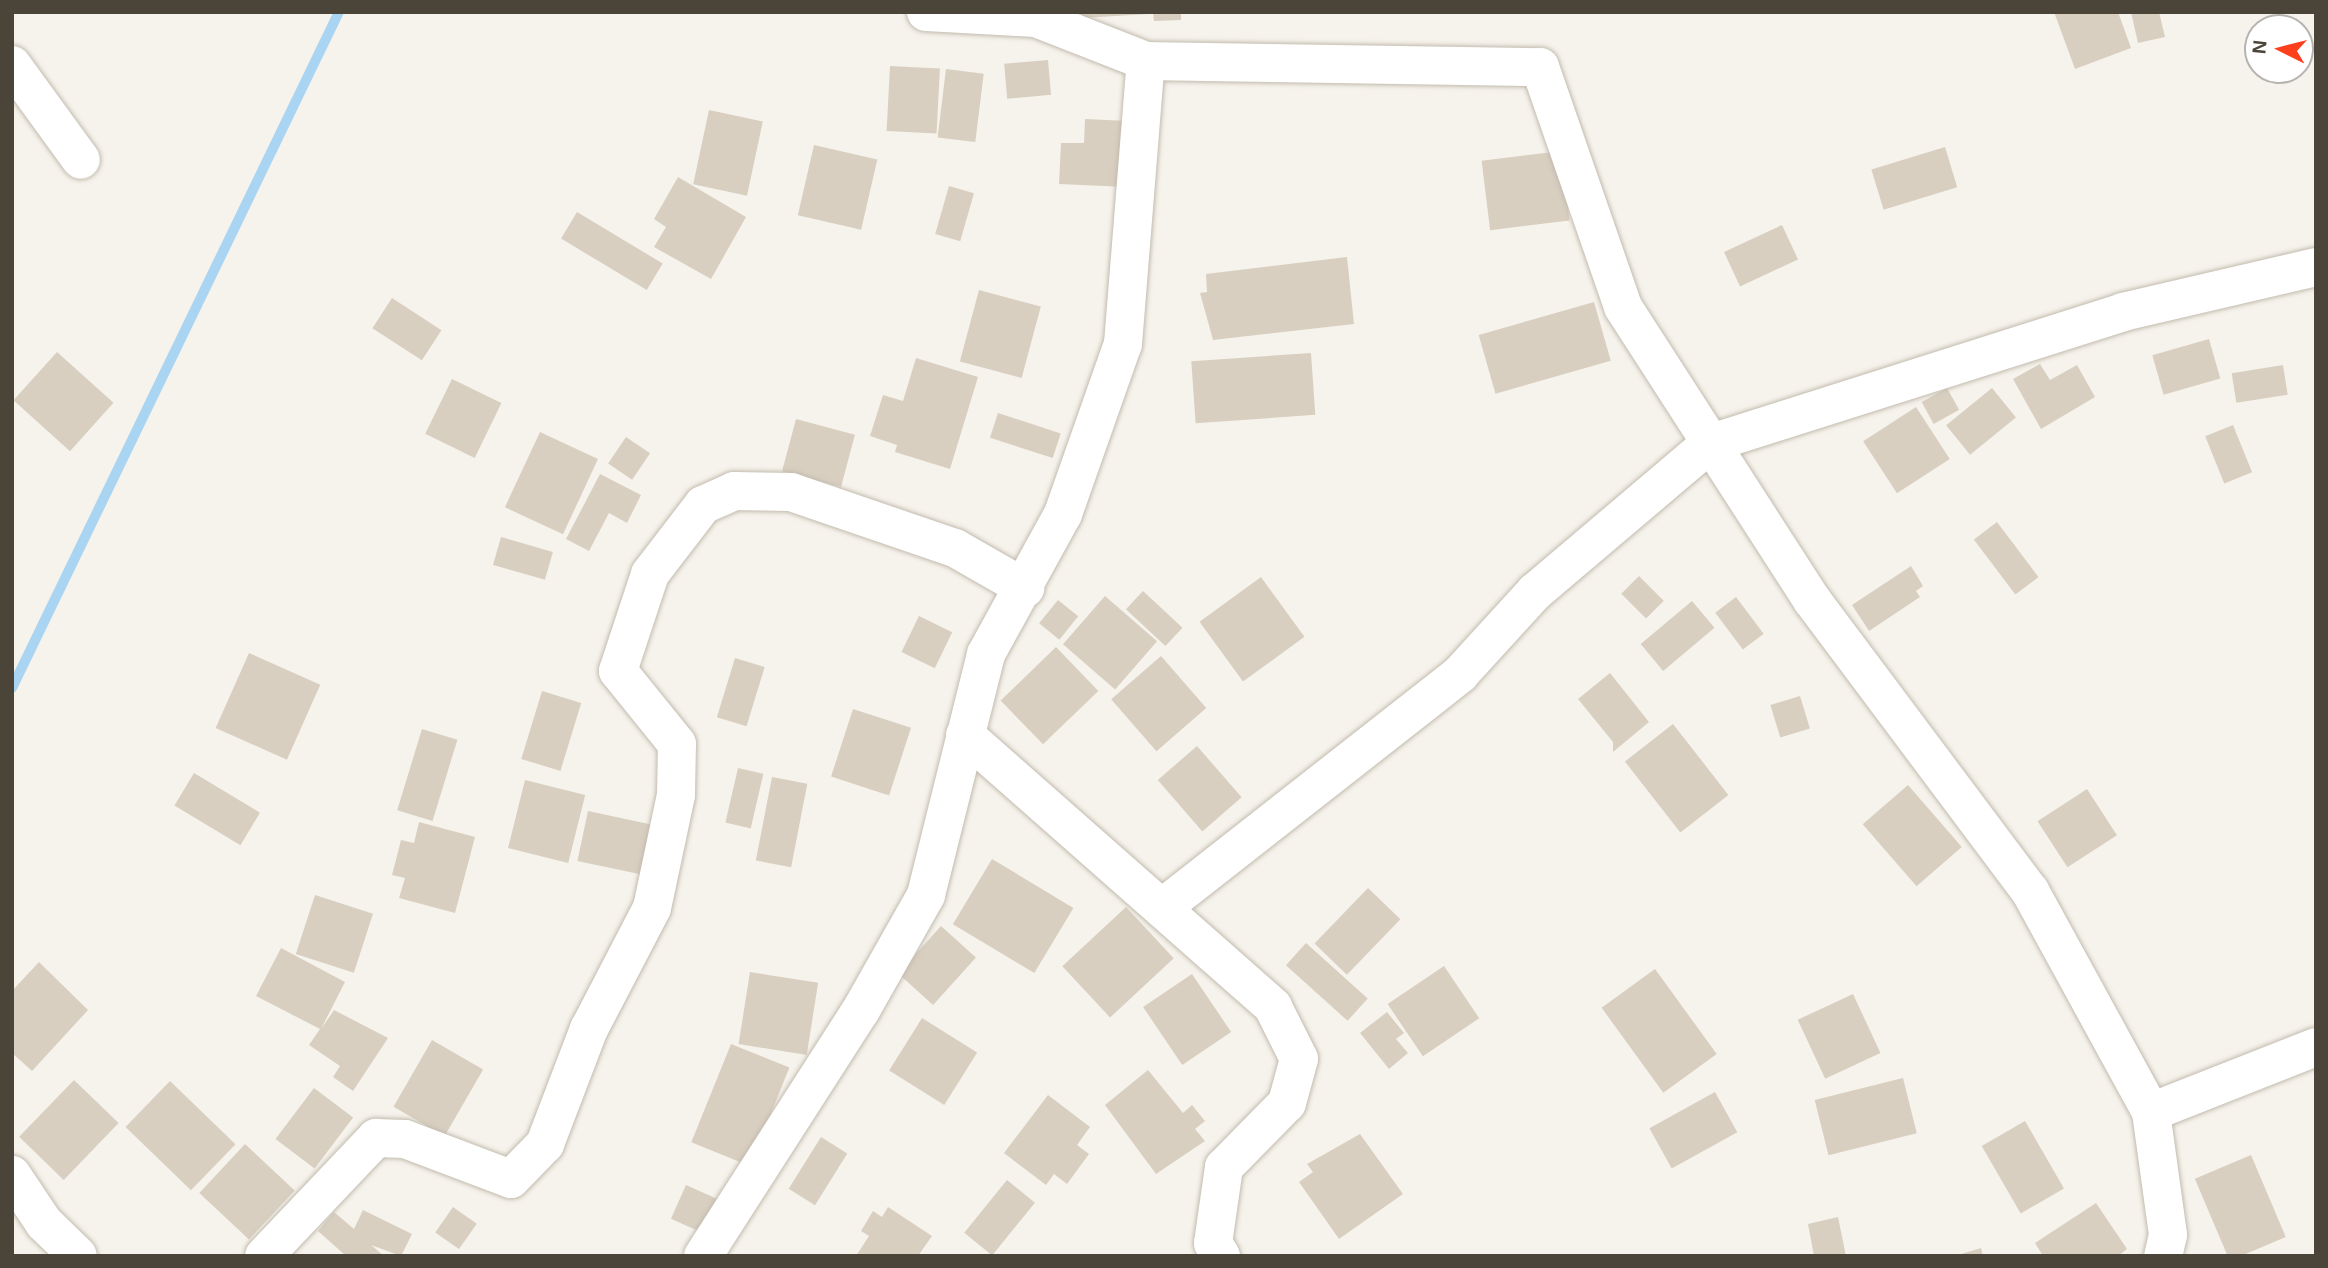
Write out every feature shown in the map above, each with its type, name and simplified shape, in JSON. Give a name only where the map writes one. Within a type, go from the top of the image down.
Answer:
[{"type":"street","points":[[926,12],[1036,15],[1146,61],[1539,67],[1623,307],[1812,600],[2031,891],[2151,1112],[2168,1235],[2164,1256]]},
{"type":"street","points":[[703,1256],[861,1010],[926,895],[986,654],[1025,588],[1063,514],[1123,344],[1146,61]]},
{"type":"street","points":[[12,65],[80,160]]},
{"type":"street","points":[[1162,908],[1460,674],[1535,592],[1711,443],[2123,312],[2316,267]]},
{"type":"street","points":[[264,1256],[376,1138],[405,1139],[511,1179],[545,1144],[589,1029],[652,908],[676,794],[677,744],[618,671],[650,574],[703,505],[734,491],[791,492],[955,548],[1025,588]]},
{"type":"street","points":[[965,735],[1273,1007],[1299,1059],[1287,1103],[1224,1167],[1213,1242],[1221,1256]]},
{"type":"street","points":[[2151,1112],[2316,1047]]},
{"type":"street","points":[[12,1175],[44,1223],[78,1256]]},
{"type":"building","points":[[1082,12],[1149,12],[1149,14],[1082,18]]},
{"type":"building","points":[[1153,12],[1181,12],[1181,20],[1154,21]]},
{"type":"building","points":[[2054,12],[2118,12],[2131,48],[2075,69]]},
{"type":"building","points":[[2131,12],[2159,12],[2165,37],[2138,43]]},
{"type":"building","points":[[1048,60],[1051,95],[1007,99],[1004,64]]},
{"type":"building","points":[[890,66],[940,69],[937,134],[887,131]]},
{"type":"building","points":[[946,69],[984,74],[975,142],[938,137]]},
{"type":"building","points":[[709,110],[763,121],[747,196],[693,184]]},
{"type":"building","points":[[1085,119],[1128,121],[1126,187],[1059,184],[1061,143],[1084,143]]},
{"type":"building","points":[[814,145],[877,160],[861,230],[798,215]]},
{"type":"building","points":[[1945,147],[1957,187],[1884,210],[1871,170]]},
{"type":"building","points":[[1561,151],[1570,220],[1490,230],[1482,161]]},
{"type":"building","points":[[678,177],[746,217],[711,279],[654,247],[666,227],[654,219]]},
{"type":"building","points":[[949,186],[974,193],[960,241],[935,234]]},
{"type":"building","points":[[577,212],[663,264],[647,290],[561,239]]},
{"type":"building","points":[[1782,225],[1798,259],[1740,286],[1724,252]]},
{"type":"building","points":[[1347,257],[1354,324],[1213,340],[1200,293],[1207,292],[1206,274]]},
{"type":"building","points":[[979,290],[1041,307],[1022,378],[960,361]]},
{"type":"building","points":[[392,298],[441,330],[422,360],[372,328]]},
{"type":"building","points":[[1594,302],[1611,361],[1495,394],[1479,335]]},
{"type":"building","points":[[2209,339],[2220,378],[2164,395],[2152,355]]},
{"type":"building","points":[[57,352],[113,403],[70,451],[14,400]]},
{"type":"building","points":[[1311,353],[1315,415],[1196,423],[1191,361]]},
{"type":"building","points":[[916,358],[978,377],[950,469],[895,452],[897,445],[870,436],[883,395],[903,401]]},
{"type":"building","points":[[2040,364],[2050,380],[2077,365],[2095,397],[2041,429],[2013,379]]},
{"type":"building","points":[[2283,365],[2288,395],[2236,403],[2232,373]]},
{"type":"building","points":[[452,379],[501,403],[475,458],[425,434]]},
{"type":"building","points":[[1947,388],[1959,410],[1934,424],[1922,402]]},
{"type":"building","points":[[1992,388],[2016,418],[1970,455],[1946,425]]},
{"type":"building","points":[[1916,407],[1950,459],[1897,493],[1863,441]]},
{"type":"building","points":[[998,413],[1061,433],[1053,458],[990,438]]},
{"type":"building","points":[[796,419],[855,435],[841,487],[782,471]]},
{"type":"building","points":[[2233,425],[2252,472],[2224,484],[2205,436]]},
{"type":"building","points":[[540,432],[598,459],[563,534],[505,507]]},
{"type":"building","points":[[626,437],[650,453],[632,480],[608,464]]},
{"type":"building","points":[[600,474],[641,495],[627,523],[609,513],[589,551],[566,539]]},
{"type":"building","points":[[1997,522],[2039,577],[2015,595],[1974,539]]},
{"type":"building","points":[[501,537],[553,552],[545,580],[493,565]]},
{"type":"building","points":[[1911,566],[1923,586],[1916,591],[1920,597],[1869,631],[1852,605]]},
{"type":"building","points":[[1639,576],[1664,601],[1646,618],[1621,594]]},
{"type":"building","points":[[1261,577],[1304,637],[1243,682],[1200,622]]},
{"type":"building","points":[[1143,591],[1182,628],[1165,646],[1126,609]]},
{"type":"building","points":[[1105,596],[1157,641],[1115,690],[1063,644]]},
{"type":"building","points":[[1736,597],[1764,634],[1743,649],[1715,613]]},
{"type":"building","points":[[1058,600],[1078,616],[1059,640],[1039,623]]},
{"type":"building","points":[[1692,601],[1714,628],[1663,671],[1641,644]]},
{"type":"building","points":[[919,616],[952,632],[935,668],[901,652]]},
{"type":"building","points":[[1056,647],[1098,691],[1043,744],[1001,700]]},
{"type":"building","points":[[249,653],[320,685],[287,760],[216,728]]},
{"type":"building","points":[[1161,656],[1206,708],[1156,751],[1111,699]]},
{"type":"building","points":[[735,658],[765,667],[747,726],[717,717]]},
{"type":"building","points":[[1610,673],[1649,722],[1613,752],[1613,742],[1578,699]]},
{"type":"building","points":[[542,691],[581,703],[560,771],[521,759]]},
{"type":"building","points":[[1800,696],[1810,729],[1780,738],[1770,705]]},
{"type":"building","points":[[853,709],[911,728],[889,795],[831,777]]},
{"type":"building","points":[[1673,724],[1728,795],[1680,832],[1625,762]]},
{"type":"building","points":[[422,729],[457,740],[433,821],[397,810]]},
{"type":"building","points":[[1197,746],[1242,797],[1202,831],[1158,780]]},
{"type":"building","points":[[738,768],[763,774],[751,828],[725,823]]},
{"type":"building","points":[[194,773],[260,813],[240,845],[174,806]]},
{"type":"building","points":[[772,777],[807,784],[791,867],[756,860]]},
{"type":"building","points":[[525,780],[585,795],[568,863],[508,848]]},
{"type":"building","points":[[1908,785],[1962,847],[1917,886],[1863,824]]},
{"type":"building","points":[[2087,789],[2117,835],[2067,867],[2038,821]]},
{"type":"building","points":[[588,811],[665,827],[655,877],[577,861]]},
{"type":"building","points":[[419,822],[475,837],[455,913],[399,898],[405,878],[392,875],[401,840],[414,843]]},
{"type":"building","points":[[992,859],[1073,908],[1034,973],[953,924]]},
{"type":"building","points":[[1368,888],[1400,919],[1347,975],[1315,943]]},
{"type":"building","points":[[315,895],[373,914],[354,973],[296,954]]},
{"type":"building","points":[[1126,907],[1174,958],[1110,1018],[1062,966]]},
{"type":"building","points":[[941,926],[976,957],[933,1005],[898,974]]},
{"type":"building","points":[[1306,943],[1368,999],[1348,1021],[1286,965]]},
{"type":"building","points":[[281,948],[345,982],[321,1029],[334,1010],[388,1038],[353,1091],[333,1077],[340,1066],[309,1045],[320,1029],[256,996]]},
{"type":"building","points":[[39,962],[88,1010],[32,1071],[12,1053],[12,991]]},
{"type":"building","points":[[1444,966],[1479,1018],[1423,1056],[1388,1004]]},
{"type":"building","points":[[1655,969],[1717,1054],[1663,1093],[1602,1008]]},
{"type":"building","points":[[750,972],[818,983],[807,1055],[739,1044]]},
{"type":"building","points":[[1192,974],[1231,1032],[1182,1065],[1143,1007]]},
{"type":"building","points":[[1853,994],[1880,1053],[1825,1079],[1798,1020]]},
{"type":"building","points":[[1387,1012],[1404,1033],[1396,1039],[1408,1053],[1389,1069],[1360,1033]]},
{"type":"building","points":[[922,1018],[977,1052],[944,1105],[889,1071]]},
{"type":"building","points":[[432,1040],[483,1070],[445,1136],[394,1107]]},
{"type":"building","points":[[731,1044],[789,1068],[750,1166],[691,1142]]},
{"type":"building","points":[[1148,1070],[1183,1113],[1192,1105],[1205,1121],[1195,1129],[1205,1141],[1156,1174],[1105,1105]]},
{"type":"building","points":[[1903,1078],[1917,1133],[1828,1155],[1815,1100]]},
{"type":"building","points":[[74,1080],[119,1123],[64,1180],[19,1137]]},
{"type":"building","points":[[170,1081],[235,1144],[191,1190],[126,1127]]},
{"type":"building","points":[[314,1088],[353,1117],[315,1169],[275,1139]]},
{"type":"building","points":[[1715,1092],[1737,1132],[1672,1169],[1649,1128]]},
{"type":"building","points":[[1048,1095],[1090,1127],[1077,1145],[1089,1154],[1067,1184],[1054,1174],[1046,1185],[1004,1153]]},
{"type":"building","points":[[2025,1121],[2064,1189],[2021,1214],[1982,1146]]},
{"type":"building","points":[[1360,1134],[1403,1194],[1339,1239],[1299,1182],[1313,1172],[1307,1164]]},
{"type":"building","points":[[821,1137],[847,1153],[815,1205],[789,1189]]},
{"type":"building","points":[[245,1144],[295,1190],[249,1239],[199,1193]]},
{"type":"building","points":[[2251,1155],[2286,1237],[2241,1256],[2228,1256],[2195,1179]]},
{"type":"building","points":[[1007,1180],[1035,1203],[992,1256],[964,1233]]},
{"type":"building","points":[[686,1185],[728,1204],[713,1238],[671,1219]]},
{"type":"building","points":[[2096,1203],[2127,1249],[2118,1256],[2043,1256],[2035,1243]]},
{"type":"building","points":[[453,1207],[477,1224],[459,1249],[435,1232]]},
{"type":"building","points":[[888,1207],[932,1236],[918,1256],[856,1256],[869,1236],[861,1231],[873,1211],[882,1217]]},
{"type":"building","points":[[363,1210],[412,1234],[401,1256],[371,1245],[384,1256],[346,1256],[318,1231],[334,1212],[354,1229]]},
{"type":"building","points":[[1838,1217],[1846,1256],[1814,1256],[1808,1224]]},
{"type":"building","points":[[1981,1248],[1983,1256],[1958,1256],[1958,1255]]},
{"type":"waterway","points":[[12,688],[339,12]]}]
